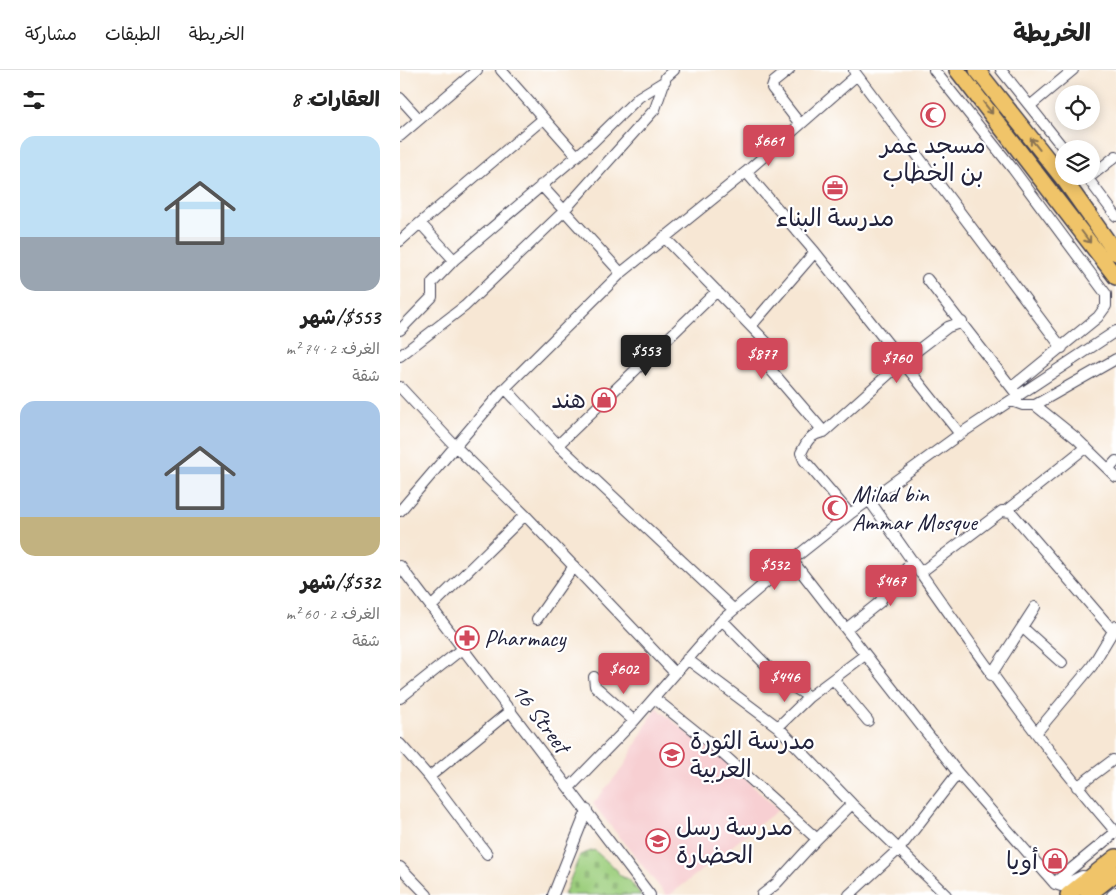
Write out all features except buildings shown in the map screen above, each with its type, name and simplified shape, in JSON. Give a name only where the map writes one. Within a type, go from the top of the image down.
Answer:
[{"type":"highway","points":[[957,70],[1116,277]]},
{"type":"highway","points":[[977,70],[1064,181],[1116,253]]},
{"type":"highway","points":[[1068,895],[1116,857]]},
{"type":"highway","points":[[1088,895],[1116,874]]},
{"type":"street","points":[[400,136],[477,70]]},
{"type":"street","points":[[501,70],[543,120],[577,156]]},
{"type":"street","points":[[400,330],[432,297],[432,283],[454,260],[577,156],[639,97],[665,81],[674,70]]},
{"type":"street","points":[[789,70],[774,82],[772,88],[800,124]]},
{"type":"street","points":[[934,70],[1013,169],[1106,294],[1107,302],[1104,310],[1062,348],[1012,387]]},
{"type":"street","points":[[1001,70],[1057,140]]},
{"type":"street","points":[[1030,105],[1073,70]]},
{"type":"street","points":[[400,511],[505,388],[621,273],[746,172],[855,73],[1062,348]]},
{"type":"street","points":[[402,351],[465,306],[565,209],[656,109],[665,81]]},
{"type":"street","points":[[400,98],[419,119]]},
{"type":"street","points":[[400,241],[543,120]]},
{"type":"street","points":[[1100,168],[1116,156]]},
{"type":"street","points":[[746,172],[815,252],[960,434]]},
{"type":"street","points":[[541,185],[565,209],[621,273]]},
{"type":"street","points":[[1095,185],[1116,216]]},
{"type":"street","points":[[420,223],[454,260]]},
{"type":"street","points":[[664,237],[771,347],[772,352],[764,362],[824,432]]},
{"type":"street","points":[[750,326],[815,252]]},
{"type":"street","points":[[927,279],[1012,387],[1015,399],[1023,405],[1035,405],[1116,359]]},
{"type":"street","points":[[558,445],[717,290]]},
{"type":"street","points":[[850,514],[806,463],[801,453],[808,438],[816,433],[824,432],[902,363],[948,327],[962,322]]},
{"type":"street","points":[[569,788],[634,721],[722,620],[792,560],[850,514],[960,434],[1116,331]]},
{"type":"street","points":[[400,387],[675,673]]},
{"type":"street","points":[[505,388],[558,445],[734,609]]},
{"type":"street","points":[[1035,405],[1114,469]]},
{"type":"street","points":[[920,573],[1002,511],[1007,510],[1086,447]]},
{"type":"street","points":[[869,500],[991,675],[1077,787],[1116,832],[1054,883]]},
{"type":"street","points":[[1007,510],[1011,512],[1115,628],[1092,666],[1036,733]]},
{"type":"street","points":[[431,607],[525,515]]},
{"type":"street","points":[[792,560],[958,773],[1054,883],[1061,886],[1082,876],[1091,878]]},
{"type":"street","points":[[846,630],[880,602],[885,592],[913,561]]},
{"type":"street","name":"16 Street","points":[[400,566],[650,895]]},
{"type":"street","points":[[537,619],[574,566]]},
{"type":"street","points":[[991,675],[1036,607]]},
{"type":"street","points":[[722,620],[778,677],[809,697]]},
{"type":"street","points":[[1022,627],[1062,663]]},
{"type":"street","points":[[400,698],[463,648]]},
{"type":"street","points":[[778,727],[809,697],[865,655]]},
{"type":"street","points":[[687,659],[778,727],[852,804],[900,848],[946,895]]},
{"type":"street","points":[[594,677],[595,686],[634,721]]},
{"type":"street","points":[[833,679],[868,722]]},
{"type":"street","points":[[654,698],[714,746],[817,839]]},
{"type":"street","points":[[429,777],[511,710]]},
{"type":"street","points":[[400,744],[429,777],[487,854]]},
{"type":"street","points":[[1077,787],[1113,760]]},
{"type":"street","points":[[849,895],[900,848],[958,773]]},
{"type":"street","points":[[762,895],[776,884],[852,804]]},
{"type":"street","points":[[552,895],[587,810]]},
{"type":"street","points":[[400,867],[427,895]]},
{"type":"street","points":[[1112,895],[1116,892]]},
{"type":"shaded area","points":[[656,707],[691,736],[720,755],[778,810],[670,895],[666,895],[593,804],[624,766]]},
{"type":"green space","points":[[594,850],[617,870],[619,875],[629,880],[641,895],[564,895],[580,855]]},
{"type":"place","name":"مسجد عمر بن الخطاب","points":[[933,115]]},
{"type":"place","name":"مدرسة البناء","points":[[835,188]]},
{"type":"place","name":"هند","points":[[604,400]]},
{"type":"place","name":"Milad bin Ammar Mosque","points":[[835,508]]},
{"type":"place","name":"Pharmacy","points":[[467,638]]},
{"type":"place","name":"مدرسة الثورة العربية","points":[[672,755]]},
{"type":"place","name":"مدرسة رسل الحضارة","points":[[658,841]]},
{"type":"place","name":"أويا","points":[[1055,861]]}]
